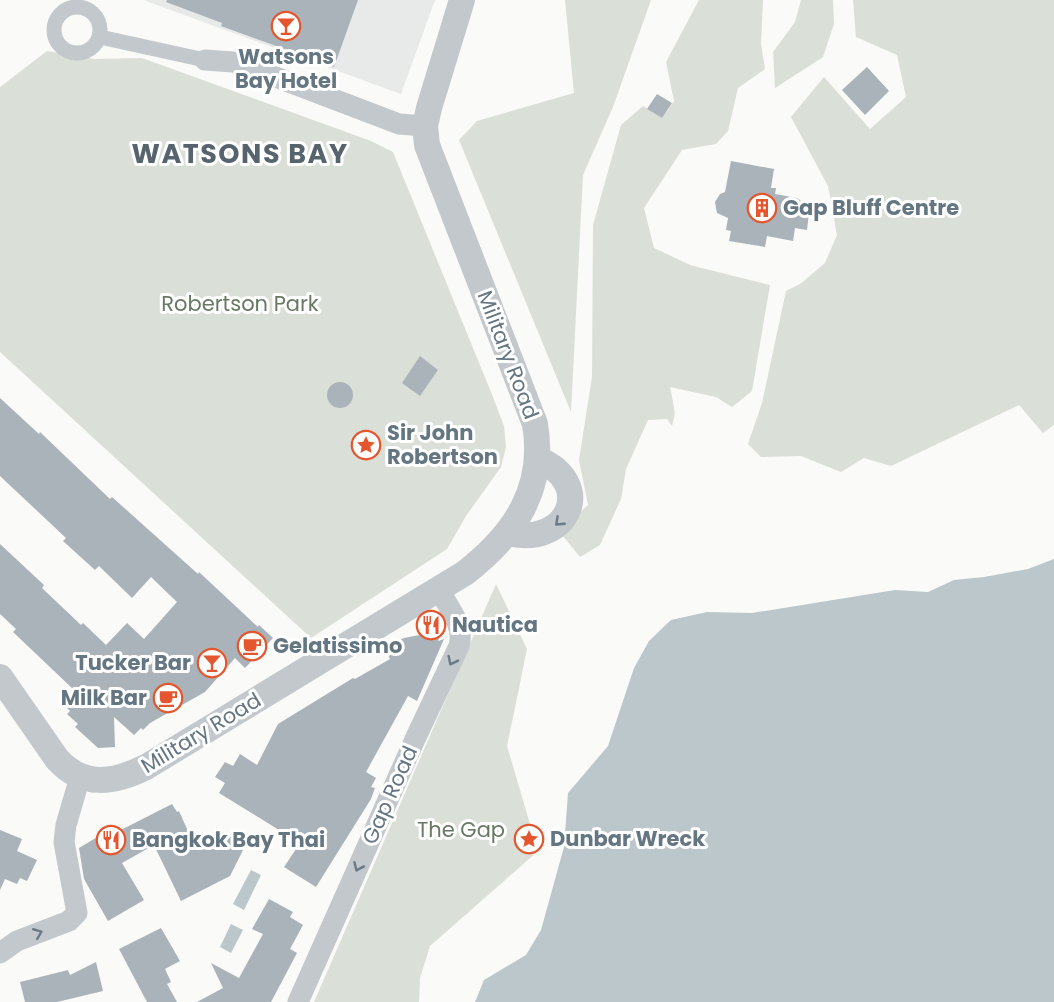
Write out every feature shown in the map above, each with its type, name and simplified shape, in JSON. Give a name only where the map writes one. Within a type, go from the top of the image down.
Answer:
[{"type":"street","points":[[100,37],[205,60],[244,65],[399,124],[425,126],[462,0]]},
{"type":"street","name":"Military Road","points":[[80,777],[115,780],[146,767],[465,573],[486,557],[518,519],[529,495],[538,459],[538,441],[531,409],[430,158],[425,126]]},
{"type":"street","points":[[508,533],[523,537],[548,531],[562,521],[569,507],[570,493],[560,473],[551,465],[538,459]]},
{"type":"street","name":"Gap Road","points":[[298,1002],[459,646],[462,634],[438,589]]},
{"type":"street","points":[[0,677],[57,759],[65,768],[80,777],[66,825],[64,842],[77,913],[69,921],[17,941],[0,953]]},
{"type":"shaded area","points":[[143,0],[435,0],[401,94]]},
{"type":"shaded area","points":[[1054,559],[1054,1002],[475,1002],[484,980],[526,955],[541,930],[564,847],[568,793],[608,746],[634,668],[649,641],[671,620],[707,612],[752,613],[895,590],[928,592],[954,580],[1028,569]]},
{"type":"shaded area","points":[[251,870],[261,875],[244,910],[233,904]]},
{"type":"shaded area","points":[[231,924],[243,930],[231,953],[220,947]]},
{"type":"green space","points":[[565,0],[651,0],[613,107],[583,175],[571,412],[459,140],[477,121],[574,93]]},
{"type":"green space","points":[[699,0],[763,0],[761,44],[765,69],[738,88],[728,131],[716,144],[682,150],[644,208],[654,248],[690,265],[770,285],[752,391],[732,407],[716,397],[670,387],[675,413],[672,426],[667,419],[648,420],[626,469],[621,499],[600,545],[580,557],[559,531],[588,505],[579,460],[592,377],[593,225],[621,125],[643,106],[662,118],[674,101],[666,62]]},
{"type":"green space","points":[[801,0],[833,0],[834,24],[823,57],[775,88],[773,52],[795,22]]},
{"type":"green space","points":[[853,0],[1054,0],[1054,425],[1043,433],[1019,405],[891,466],[864,458],[841,472],[801,456],[761,457],[748,444],[762,403],[786,291],[800,284],[825,263],[837,235],[828,186],[791,117],[824,77],[870,129],[906,97],[897,55],[856,37]]},
{"type":"green space","name":"Robertson Park","points":[[47,51],[94,59],[142,58],[371,141],[393,152],[493,397],[504,426],[506,447],[501,467],[466,516],[447,549],[311,638],[0,352],[0,87]]},
{"type":"green space","name":"The Gap","points":[[496,584],[527,649],[507,746],[538,851],[430,946],[420,978],[419,1002],[314,1002]]},
{"type":"building","points":[[167,0],[358,0],[334,67],[221,26],[222,23],[166,2]]},
{"type":"building","points":[[867,67],[889,91],[865,115],[842,90]]},
{"type":"building","points":[[657,94],[672,103],[662,118],[647,109]]},
{"type":"building","name":"Gap Bluff Centre","points":[[731,161],[774,169],[771,188],[776,188],[775,194],[797,198],[805,204],[809,213],[807,230],[795,228],[793,241],[767,236],[765,247],[729,241],[731,231],[726,230],[728,218],[717,213],[715,202],[720,194],[725,192]]},
{"type":"building","points":[[420,356],[438,370],[420,396],[402,383]]},
{"type":"building","points":[[340,382],[349,386],[353,395],[349,404],[340,408],[331,404],[327,395],[331,386]]},
{"type":"building","points":[[0,398],[39,434],[40,432],[110,499],[112,497],[273,638],[245,668],[235,658],[205,692],[150,723],[143,730],[141,728],[134,735],[114,717],[115,747],[98,748],[75,727],[78,724],[67,714],[70,711],[61,702],[73,689],[13,632],[16,629],[0,614],[0,544],[44,585],[42,588],[106,645],[127,623],[144,639],[177,602],[151,577],[132,598],[99,566],[95,570],[63,541],[66,538],[0,476]]},
{"type":"building","points":[[441,631],[438,641],[444,639],[417,701],[408,696],[366,772],[376,778],[371,787],[375,788],[371,799],[316,887],[284,867],[300,843],[219,793],[225,783],[215,777],[225,762],[233,766],[240,754],[257,765],[278,724],[353,678],[355,679],[390,659],[384,647],[404,638]]},
{"type":"building","points":[[172,804],[177,812],[179,811],[196,849],[228,834],[244,848],[230,876],[181,901],[154,845],[122,863],[144,900],[108,921],[84,879],[79,848],[114,827],[117,832]]},
{"type":"building","points":[[0,830],[22,839],[17,851],[37,860],[27,881],[20,878],[17,884],[5,879],[0,890]]},
{"type":"building","points":[[269,899],[293,912],[290,917],[303,925],[290,949],[297,953],[271,1002],[197,1002],[223,988],[211,963],[239,978],[263,934],[252,929]]},
{"type":"building","points":[[161,928],[180,961],[165,969],[171,982],[167,984],[177,1002],[147,1002],[119,949]]},
{"type":"building","points":[[96,962],[103,991],[57,1002],[25,1002],[20,982],[68,970],[70,975]]},
{"type":"place","name":"Watsons Bay Hotel","points":[[286,26]]},
{"type":"place","name":"Gap Bluff Centre","points":[[762,208]]},
{"type":"place","name":"Sir John Robertson","points":[[366,445]]},
{"type":"place","name":"Nautica","points":[[431,625]]},
{"type":"place","name":"Gelatissimo","points":[[252,646]]},
{"type":"place","name":"Tucker Bar","points":[[212,663]]},
{"type":"place","name":"Milk Bar","points":[[168,698]]},
{"type":"place","name":"Dunbar Wreck","points":[[529,839]]},
{"type":"place","name":"Bangkok Bay Thai","points":[[111,840]]},
{"type":"district","name":"WATSONS BAY","points":[[240,154]]}]
